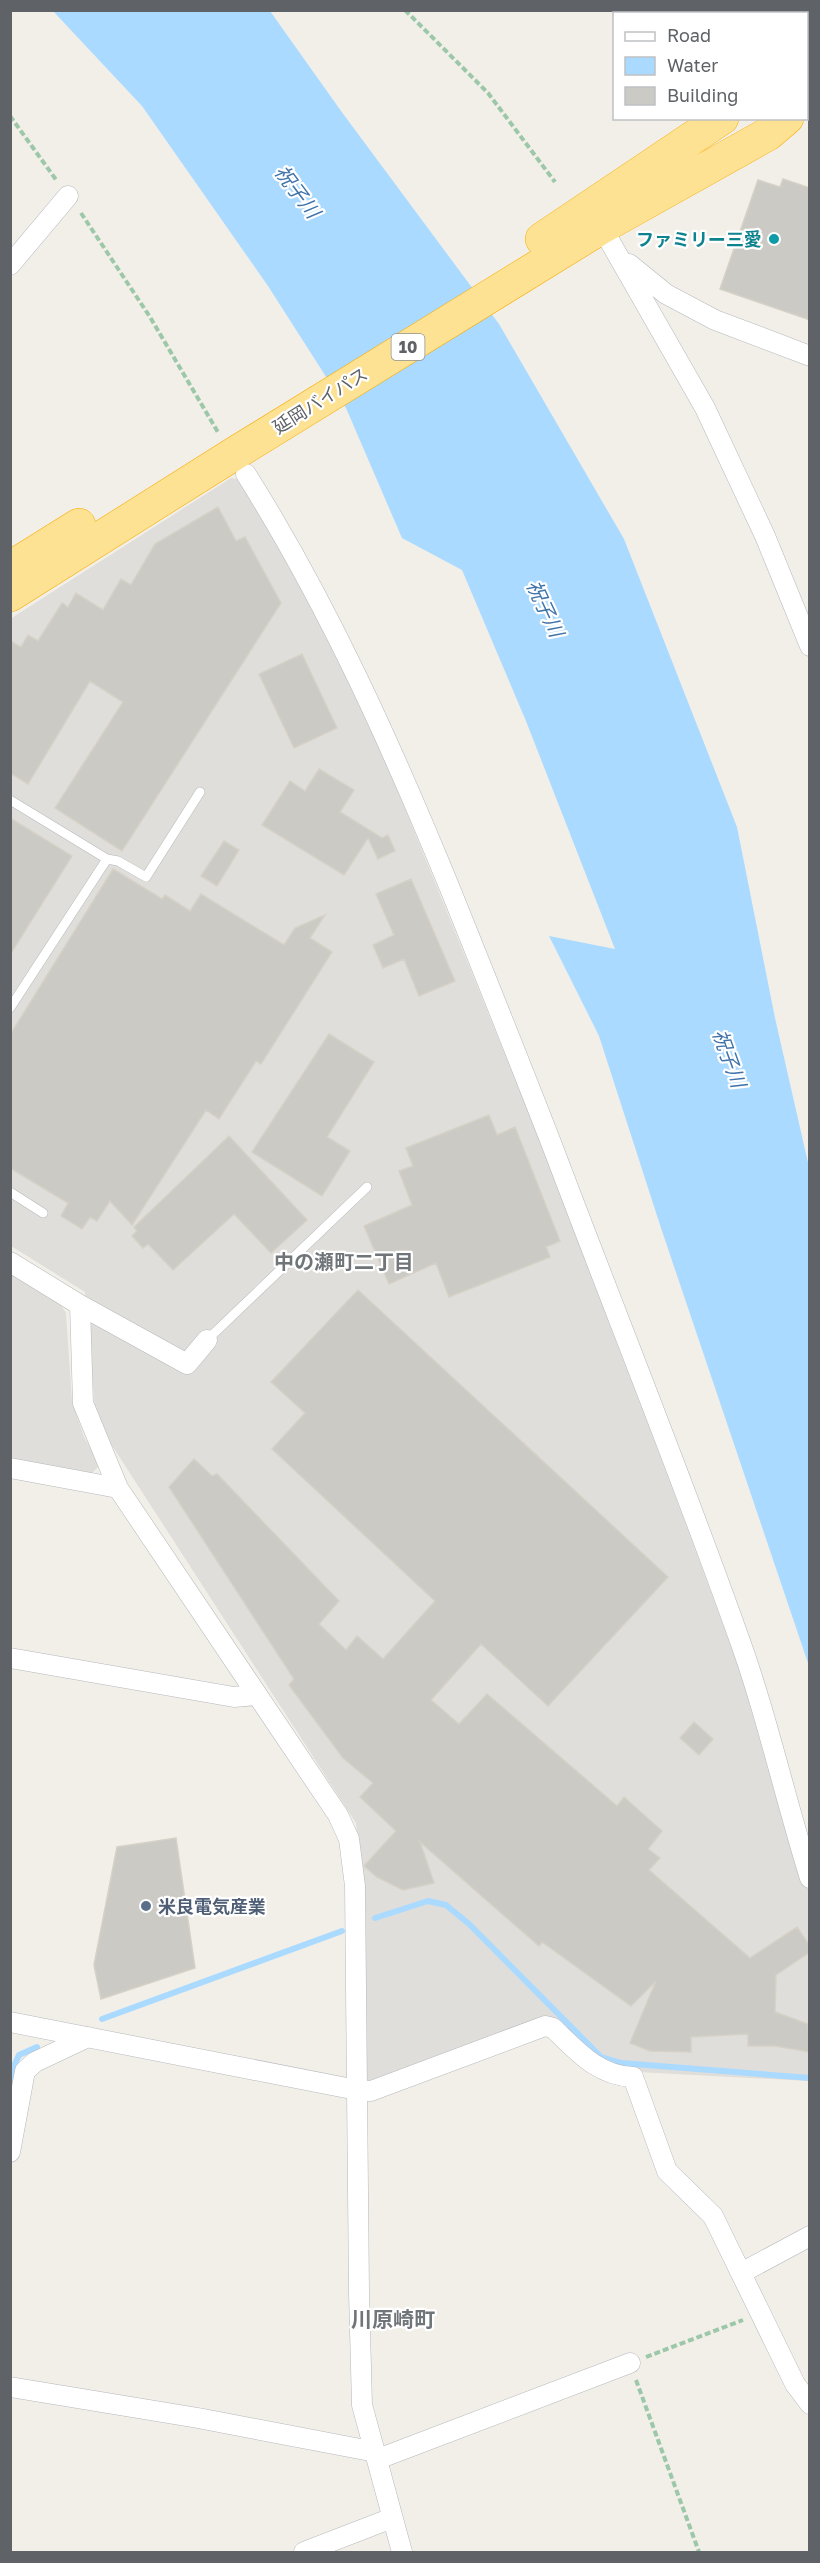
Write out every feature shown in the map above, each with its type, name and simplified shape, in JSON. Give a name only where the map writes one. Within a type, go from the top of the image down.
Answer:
[{"type":"highway","name":"延岡バイパス","points":[[10,595],[232,449],[585,224],[719,120]]},
{"type":"highway","name":"延岡バイパス","points":[[585,224],[768,134],[785,120]]},
{"type":"highway","name":"延岡バイパス","points":[[10,568],[232,449]]},
{"type":"street","points":[[10,265],[62,189]]},
{"type":"street","points":[[585,224],[619,256],[676,300],[716,320],[810,356]]},
{"type":"street","points":[[619,256],[705,408],[765,536],[810,646]]},
{"type":"street","points":[[232,449],[319,598],[358,679],[417,809],[514,1047],[737,1632],[778,1760],[784,1794],[810,1878]]},
{"type":"street","points":[[10,1262],[80,1305],[187,1364],[207,1340]]},
{"type":"street","points":[[80,1305],[83,1403],[118,1488],[338,1815],[349,1839],[355,1886],[362,2405],[402,2553]]},
{"type":"street","points":[[10,1468],[118,1488]]},
{"type":"street","points":[[10,1658],[234,1697],[257,1695]]},
{"type":"street","points":[[10,2022],[371,2091],[545,2026],[553,2028],[591,2064],[617,2076],[633,2077],[667,2171],[713,2217],[795,2384],[810,2404]]},
{"type":"street","points":[[10,2152],[25,2071],[35,2062],[88,2037]]},
{"type":"street","points":[[741,2273],[810,2236]]},
{"type":"street","points":[[10,2387],[198,2418],[377,2456],[630,2363]]},
{"type":"street","points":[[304,2553],[392,2518]]},
{"type":"lane","points":[[10,800],[107,859],[118,861],[146,877],[200,792]]},
{"type":"lane","points":[[12,1003],[107,859]]},
{"type":"lane","points":[[207,1340],[367,1187]]},
{"type":"lane","points":[[10,1192],[43,1214]]},
{"type":"path","points":[[405,10],[488,93],[555,182]]},
{"type":"path","points":[[10,116],[62,189]]},
{"type":"path","points":[[81,213],[150,317],[232,449]]},
{"type":"path","points":[[699,2553],[630,2363],[760,2314]]},
{"type":"shaded area","points":[[231,478],[241,480],[306,592],[378,742],[592,1269],[744,1682],[809,1886],[809,2081],[619,2071],[595,2060],[548,2016],[367,2086],[360,1857],[356,1823],[102,1430],[95,1408],[85,1292],[11,1246],[10,619]]},
{"type":"shaded area","points":[[10,1271],[58,1300],[66,1313],[72,1401],[84,1437],[100,1465],[91,1474],[11,1460]]},
{"type":"water","name":"祝子川","points":[[53,11],[270,11],[499,324],[624,539],[737,827],[775,1018],[809,1167],[809,1666],[661,1228],[599,1036],[549,936],[615,949],[526,721],[462,570],[402,538],[346,408],[268,286],[142,106]]},
{"type":"building","name":"ファミリー三愛","points":[[783,179],[810,188],[810,320],[720,289],[758,180],[780,187]]},
{"type":"building","points":[[218,507],[236,541],[245,537],[281,603],[122,851],[55,808],[123,702],[90,681],[28,784],[10,773],[10,641],[21,647],[28,635],[38,641],[62,603],[68,607],[76,593],[103,610],[121,579],[131,585],[155,544]]},
{"type":"building","points":[[302,654],[337,728],[294,748],[259,674]]},
{"type":"building","points":[[319,769],[354,790],[340,812],[382,838],[388,835],[395,851],[378,859],[368,838],[344,875],[262,825],[290,781],[305,791]]},
{"type":"building","points":[[10,818],[72,856],[10,955]]},
{"type":"building","points":[[224,841],[239,850],[217,886],[201,876]]},
{"type":"building","points":[[113,869],[162,899],[165,895],[190,911],[201,894],[284,945],[295,928],[325,915],[310,938],[332,952],[261,1064],[256,1061],[219,1119],[206,1110],[132,1225],[110,1201],[97,1221],[90,1217],[82,1229],[61,1216],[68,1203],[10,1168],[10,1035]]},
{"type":"building","points":[[411,879],[455,981],[419,996],[404,959],[383,968],[373,945],[394,935],[376,894]]},
{"type":"building","points":[[329,1034],[374,1062],[327,1137],[350,1151],[322,1196],[252,1152]]},
{"type":"building","points":[[489,1115],[497,1135],[515,1127],[560,1241],[546,1247],[550,1257],[449,1297],[436,1263],[389,1284],[364,1226],[412,1205],[399,1171],[413,1166],[406,1148]]},
{"type":"building","points":[[229,1136],[307,1220],[271,1253],[234,1214],[173,1270],[148,1244],[143,1248],[132,1236],[137,1231],[134,1227]]},
{"type":"building","points":[[358,1290],[668,1577],[548,1706],[481,1644],[431,1700],[459,1724],[487,1694],[617,1806],[624,1797],[662,1831],[648,1849],[660,1858],[649,1870],[750,1958],[797,1927],[810,1946],[810,1952],[776,1975],[775,2012],[808,2024],[810,2052],[775,2046],[748,2046],[748,2034],[691,2037],[691,2052],[650,2051],[630,2043],[656,1981],[631,2006],[542,1942],[539,1946],[420,1842],[434,1883],[403,1890],[377,1877],[364,1866],[396,1831],[360,1797],[373,1783],[343,1758],[289,1685],[294,1679],[169,1487],[194,1459],[212,1476],[217,1474],[339,1601],[319,1624],[346,1650],[357,1636],[383,1659],[435,1601],[272,1449],[305,1413],[271,1382]]},
{"type":"building","points":[[694,1722],[713,1739],[699,1755],[680,1738]]},
{"type":"building","name":"米良電気産業","points":[[176,1838],[195,1968],[101,1999],[94,1965],[117,1847]]},
{"type":"waterway","points":[[375,1918],[428,1901],[446,1905],[469,1924],[601,2057],[621,2063],[810,2078]]},
{"type":"waterway","points":[[102,2019],[342,1931]]},
{"type":"waterway","points":[[10,2082],[19,2055],[37,2047]]},
{"type":"place","name":"ファミリー三愛","points":[[774,239]]},
{"type":"place","name":"米良電気産業","points":[[146,1906]]},
{"type":"district","name":"中の瀬町二丁目","points":[[344,1261]]},
{"type":"district","name":"川原崎町","points":[[393,2319]]}]
